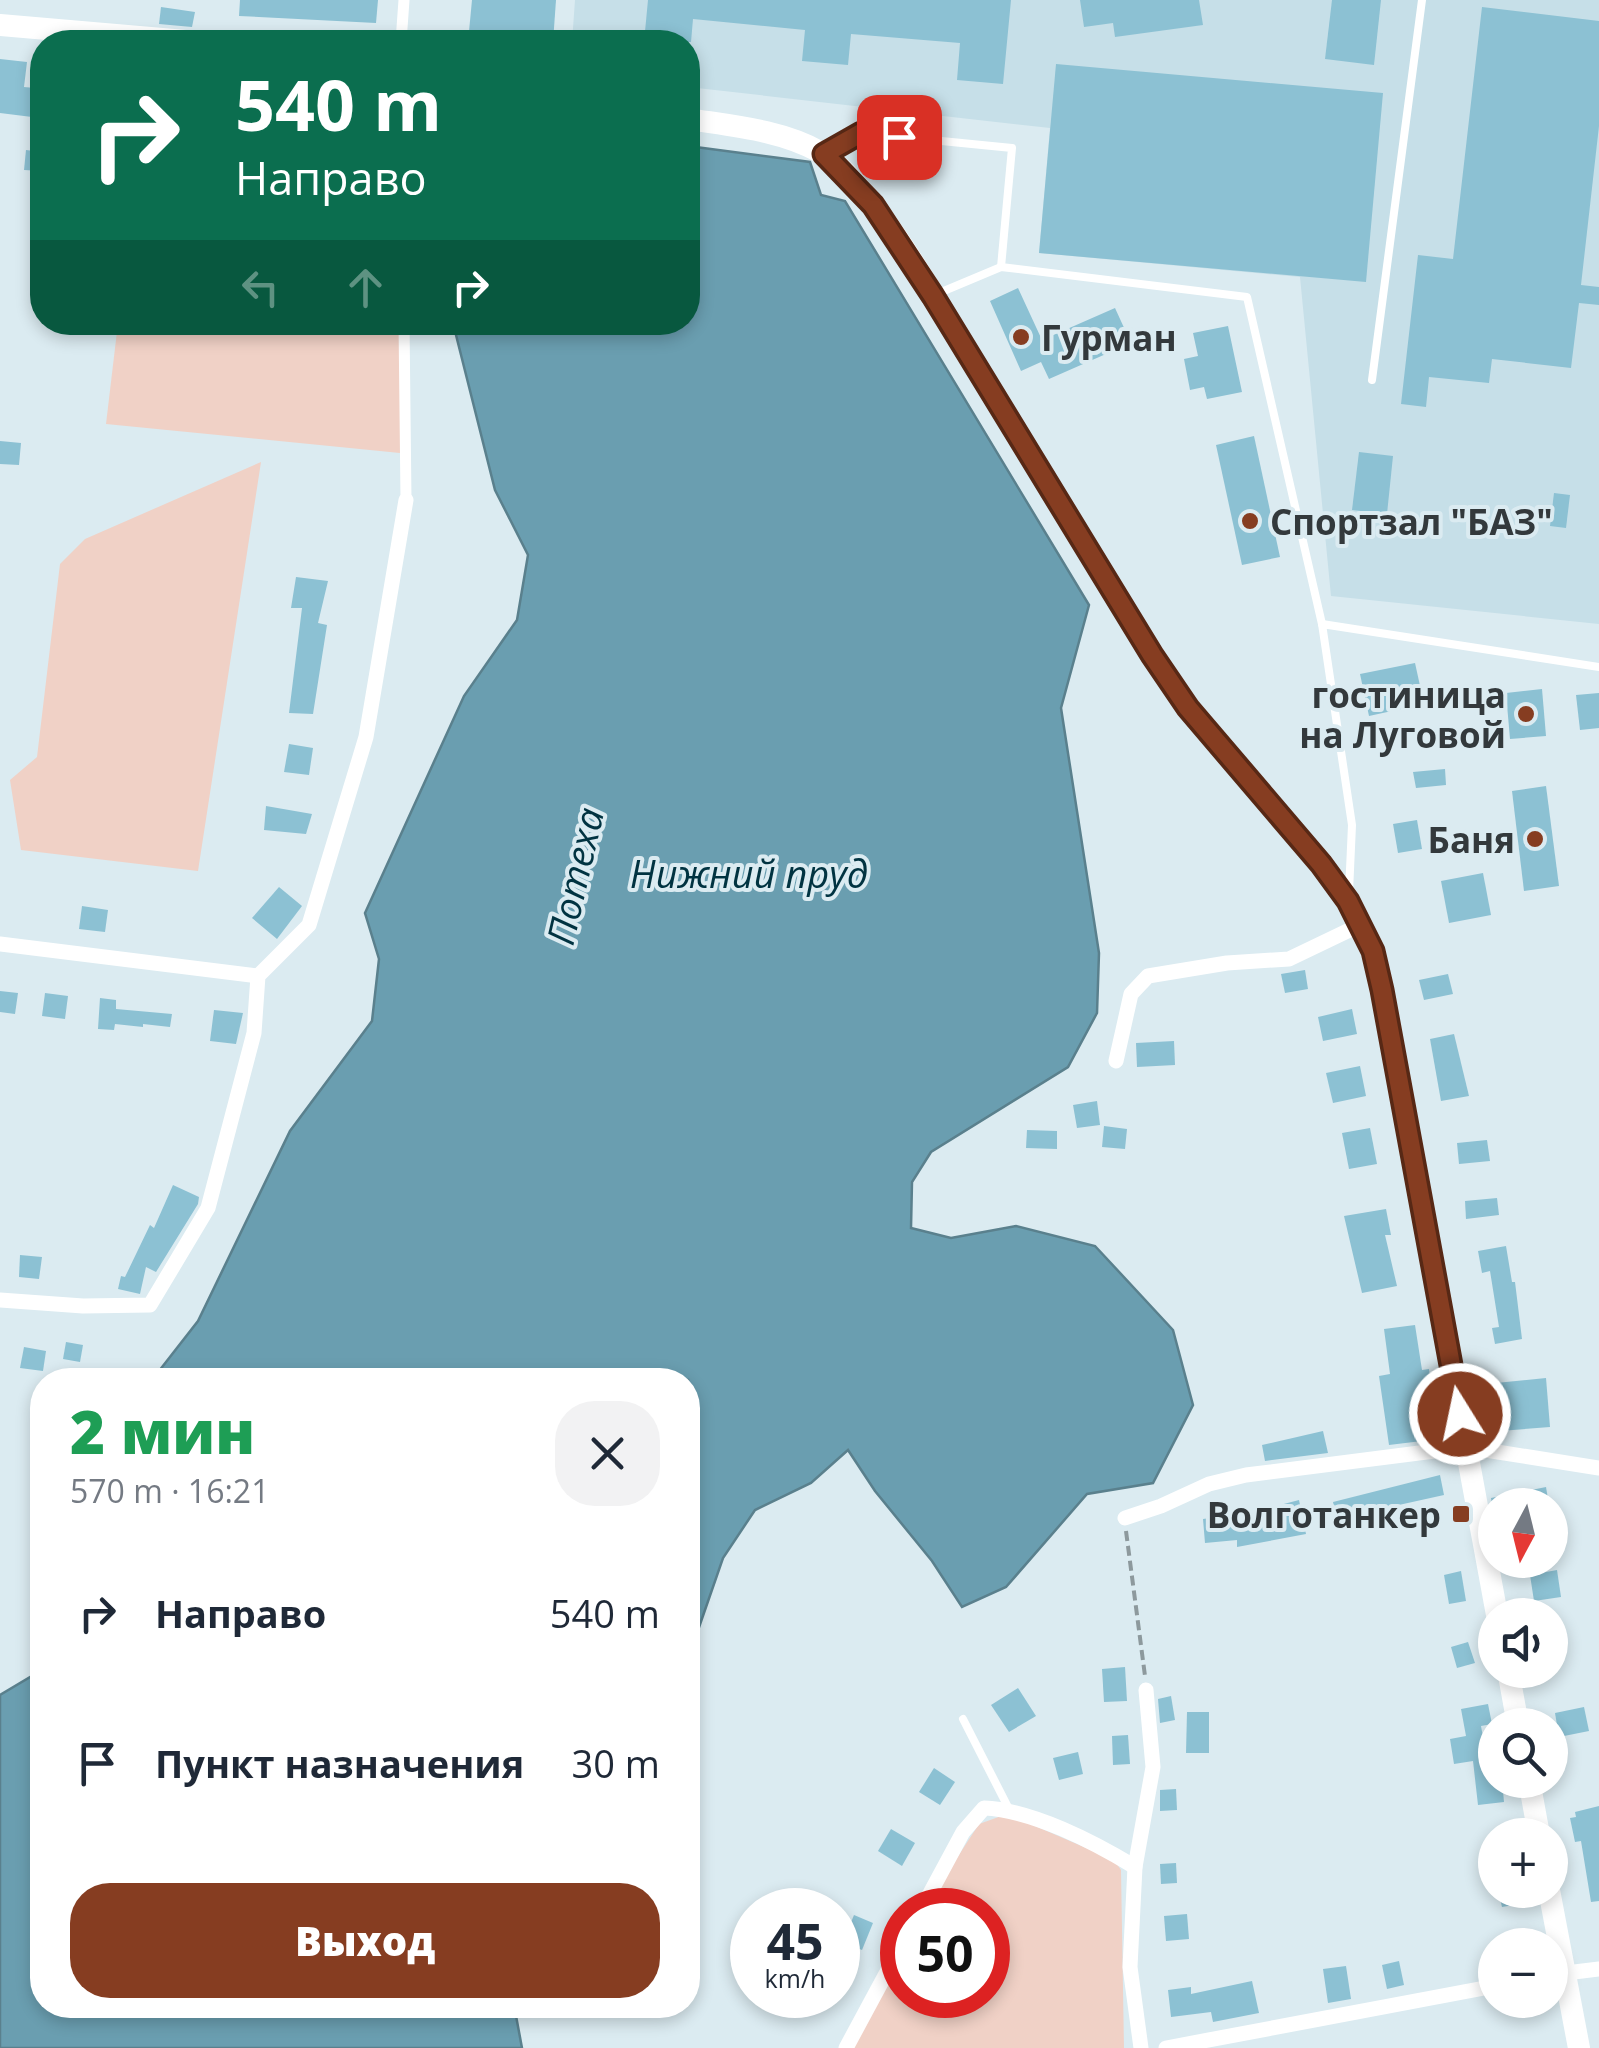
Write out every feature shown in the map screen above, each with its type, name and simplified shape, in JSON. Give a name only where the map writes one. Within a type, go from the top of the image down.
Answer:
[{"type":"main road","points":[[0,25],[58,30]]},
{"type":"main road","points":[[700,122],[757,130],[824,154],[873,205],[1188,708],[1321,864],[1362,924],[1382,990],[1495,1598]]},
{"type":"main road","points":[[1568,2009],[1579,2048]]},
{"type":"street","points":[[402,30],[404,0]]},
{"type":"street","points":[[0,1300],[83,1306],[150,1304],[208,1208],[254,1033],[258,976],[309,925],[366,737],[406,500],[404,335]]},
{"type":"street","points":[[1116,1061],[1131,994],[1148,976],[1226,962],[1289,960],[1362,924]]},
{"type":"street","points":[[0,944],[258,976]]},
{"type":"street","points":[[1124,1518],[1209,1484],[1246,1475],[1466,1446],[1599,1468]]},
{"type":"street","points":[[1141,2048],[1130,1967],[1135,1867],[1153,1767],[1146,1690]]},
{"type":"street","points":[[933,1888],[963,1832],[984,1808],[1009,1809],[1109,1850],[1135,1867]]},
{"type":"street","points":[[1568,1973],[1599,1969]]},
{"type":"street","points":[[846,2048],[880,1985]]},
{"type":"street","points":[[1166,2048],[1478,1989]]},
{"type":"lane","points":[[1372,380],[1422,0]]},
{"type":"lane","points":[[824,154],[861,133],[1012,148],[1000,267]]},
{"type":"lane","points":[[933,296],[1000,267],[1247,298],[1322,624],[1352,826],[1348,901]]},
{"type":"lane","points":[[1322,624],[1599,667]]},
{"type":"lane","points":[[963,1719],[1009,1809]]},
{"type":"path","points":[[1124,1518],[1146,1690]]},
{"type":"shaded area","points":[[575,0],[1599,0],[1599,624],[1331,596],[1300,277],[1039,253],[1050,128],[700,88],[700,30],[573,30]]},
{"type":"shaded area","points":[[117,335],[408,335],[410,454],[106,424]]},
{"type":"shaded area","points":[[261,462],[198,871],[21,850],[10,780],[37,757],[60,564],[85,539]]},
{"type":"shaded area","points":[[1007,1814],[1114,1860],[1121,1870],[1124,2048],[854,2048],[880,1995],[880,2018],[1010,2018],[1010,1888],[937,1888],[979,1824]]},
{"type":"water","name":"Нижний пруд","points":[[700,148],[810,162],[821,195],[845,201],[1089,605],[1061,708],[1099,953],[1097,1013],[1068,1067],[931,1152],[912,1182],[911,1228],[951,1238],[1016,1226],[1095,1246],[1173,1330],[1193,1405],[1153,1483],[1087,1494],[1006,1587],[962,1607],[848,1450],[811,1483],[755,1510],[723,1558],[700,1624],[700,1368],[161,1368],[198,1321],[290,1131],[372,1021],[379,959],[365,913],[464,696],[517,620],[528,555],[495,490],[456,335],[700,335]]},
{"type":"water","points":[[30,1677],[30,2018],[516,2018],[522,2048],[0,2048],[0,1695]]},
{"type":"building","points":[[240,0],[378,0],[376,23],[239,16]]},
{"type":"building","points":[[472,0],[556,0],[554,30],[469,30]]},
{"type":"building","points":[[648,0],[1011,0],[1003,84],[957,80],[960,43],[851,34],[848,65],[802,61],[805,30],[693,19],[692,30],[645,30]]},
{"type":"building","points":[[1080,0],[1199,0],[1203,25],[1115,37],[1113,23],[1084,27]]},
{"type":"building","points":[[1332,0],[1381,0],[1374,65],[1325,59]]},
{"type":"building","points":[[161,7],[195,12],[192,27],[159,24]]},
{"type":"building","points":[[1482,7],[1599,21],[1599,126],[1581,285],[1599,287],[1599,305],[1579,303],[1571,368],[1492,359],[1489,383],[1429,377],[1426,407],[1401,404],[1418,255],[1453,259]]},
{"type":"building","points":[[0,59],[27,62],[24,87],[30,88],[30,117],[0,113]]},
{"type":"building","points":[[1056,64],[1383,93],[1366,282],[1039,253]]},
{"type":"building","points":[[26,150],[30,150],[30,170],[24,170]]},
{"type":"building","points":[[1018,288],[1042,340],[1115,308],[1131,343],[1049,379],[1041,362],[1021,371],[990,301]]},
{"type":"building","points":[[1228,326],[1242,392],[1207,399],[1204,387],[1190,390],[1184,359],[1198,356],[1193,333]]},
{"type":"building","points":[[1254,436],[1280,557],[1242,565],[1216,445]]},
{"type":"building","points":[[0,441],[21,443],[19,465],[0,464]]},
{"type":"building","points":[[1359,452],[1393,456],[1387,514],[1352,510]]},
{"type":"building","points":[[1554,493],[1570,495],[1566,528],[1550,526]]},
{"type":"building","points":[[296,577],[328,581],[318,623],[327,625],[313,714],[289,713],[302,608],[291,608]]},
{"type":"building","points":[[1415,663],[1424,704],[1369,716],[1360,674]]},
{"type":"building","name":"гостиница на Луговой","points":[[1542,689],[1546,736],[1510,739],[1506,693]]},
{"type":"building","points":[[1599,693],[1599,728],[1580,730],[1576,695]]},
{"type":"building","points":[[289,744],[313,748],[309,775],[284,772]]},
{"type":"building","points":[[1445,769],[1446,785],[1416,788],[1413,772]]},
{"type":"building","name":"Баня","points":[[1546,786],[1559,886],[1524,891],[1512,791]]},
{"type":"building","points":[[266,806],[312,814],[306,834],[264,830]]},
{"type":"building","points":[[1417,820],[1422,849],[1398,853],[1393,824]]},
{"type":"building","points":[[1483,873],[1491,915],[1449,923],[1441,881]]},
{"type":"building","points":[[279,887],[302,906],[277,939],[252,918]]},
{"type":"building","points":[[82,906],[108,910],[105,932],[79,929]]},
{"type":"building","points":[[1305,970],[1308,989],[1285,993],[1281,974]]},
{"type":"building","points":[[1448,974],[1453,994],[1424,1000],[1419,980]]},
{"type":"building","points":[[0,991],[18,993],[15,1014],[0,1012]]},
{"type":"building","points":[[45,993],[68,996],[65,1019],[42,1016]]},
{"type":"building","points":[[100,998],[116,1000],[116,1009],[172,1014],[170,1027],[115,1024],[114,1030],[98,1029]]},
{"type":"building","points":[[1352,1009],[1357,1034],[1323,1041],[1318,1017]]},
{"type":"building","points":[[214,1010],[243,1013],[236,1044],[210,1041]]},
{"type":"building","points":[[1454,1034],[1469,1096],[1441,1101],[1430,1039]]},
{"type":"building","points":[[1174,1041],[1175,1065],[1137,1067],[1136,1043]]},
{"type":"building","points":[[1360,1066],[1366,1096],[1333,1103],[1326,1073]]},
{"type":"building","points":[[1097,1101],[1100,1125],[1077,1128],[1073,1105]]},
{"type":"building","points":[[1104,1126],[1127,1129],[1125,1149],[1102,1147]]},
{"type":"building","points":[[1370,1128],[1377,1164],[1349,1169],[1342,1133]]},
{"type":"building","points":[[1027,1130],[1057,1131],[1057,1149],[1026,1148]]},
{"type":"building","points":[[1487,1140],[1490,1161],[1459,1164],[1457,1143]]},
{"type":"building","points":[[173,1185],[199,1197],[198,1204],[156,1272],[146,1267],[140,1294],[118,1289],[121,1276],[125,1277],[150,1225],[154,1228]]},
{"type":"building","points":[[1497,1198],[1499,1215],[1466,1219],[1465,1201]]},
{"type":"building","points":[[1386,1209],[1391,1235],[1385,1235],[1397,1286],[1362,1293],[1344,1216]]},
{"type":"building","points":[[1506,1246],[1522,1339],[1495,1344],[1492,1328],[1499,1327],[1490,1271],[1482,1273],[1478,1251]]},
{"type":"building","points":[[20,1255],[42,1257],[39,1279],[19,1277]]},
{"type":"building","points":[[1415,1325],[1422,1370],[1429,1369],[1438,1439],[1389,1445],[1379,1376],[1390,1374],[1384,1329]]},
{"type":"building","points":[[66,1342],[83,1345],[80,1362],[63,1359]]},
{"type":"building","points":[[24,1347],[46,1351],[43,1368],[20,1368]]},
{"type":"building","points":[[1546,1378],[1550,1427],[1500,1431],[1496,1383]]},
{"type":"building","points":[[1323,1431],[1328,1453],[1265,1461],[1262,1445]]},
{"type":"building","points":[[1440,1475],[1444,1495],[1358,1514],[1359,1521],[1338,1525],[1333,1502]]},
{"type":"building","points":[[1299,1500],[1306,1534],[1237,1547],[1237,1540],[1205,1543],[1203,1519],[1281,1508],[1280,1505]]},
{"type":"building","points":[[1461,1571],[1466,1601],[1449,1604],[1444,1575]]},
{"type":"building","points":[[1530,1578],[1558,1578],[1561,1597],[1534,1598]]},
{"type":"building","points":[[1468,1642],[1475,1663],[1457,1668],[1451,1647]]},
{"type":"building","points":[[1125,1667],[1127,1701],[1104,1702],[1102,1669]]},
{"type":"building","points":[[1018,1688],[1036,1716],[1009,1732],[991,1705]]},
{"type":"building","points":[[1171,1696],[1175,1720],[1160,1723],[1158,1699]]},
{"type":"building","points":[[1488,1704],[1489,1708],[1478,1708],[1478,1798],[1504,1798],[1504,1802],[1478,1805],[1473,1761],[1454,1764],[1450,1739],[1466,1736],[1461,1709]]},
{"type":"building","points":[[1584,1707],[1589,1731],[1568,1735],[1568,1710]]},
{"type":"building","points":[[1187,1712],[1209,1712],[1209,1753],[1186,1753]]},
{"type":"building","points":[[1128,1735],[1130,1764],[1113,1765],[1112,1736]]},
{"type":"building","points":[[1078,1752],[1083,1774],[1059,1780],[1053,1758]]},
{"type":"building","points":[[934,1768],[955,1782],[940,1805],[919,1792]]},
{"type":"building","points":[[1176,1789],[1177,1810],[1160,1811],[1160,1790]]},
{"type":"building","points":[[1599,1806],[1599,1901],[1591,1902],[1581,1841],[1575,1842],[1570,1818],[1576,1817],[1575,1812]]},
{"type":"building","points":[[891,1829],[915,1843],[902,1866],[878,1851]]},
{"type":"building","points":[[1176,1863],[1177,1883],[1161,1884],[1160,1864]]},
{"type":"building","points":[[1187,1914],[1189,1939],[1166,1941],[1164,1916]]},
{"type":"building","points":[[860,1918],[873,1923],[860,1949]]},
{"type":"building","points":[[1399,1961],[1404,1985],[1387,1989],[1382,1965]]},
{"type":"building","points":[[1346,1966],[1351,1999],[1328,2003],[1323,1969]]},
{"type":"building","points":[[1252,1981],[1259,2013],[1213,2022],[1211,2012],[1171,2017],[1168,1990],[1191,1987],[1191,1994]]},
{"type":"place","name":"Гурман","points":[[1021,337]]},
{"type":"place","name":"Спортзал \"БАЗ\"","points":[[1250,521]]},
{"type":"place","name":"гостиница на Луговой","points":[[1526,714]]},
{"type":"place","name":"Баня","points":[[1535,839]]},
{"type":"place","name":"Волготанкер","points":[[1461,1514]]},
{"type":"route","points":[[899,137],[861,133],[824,154],[873,205],[933,296],[1188,708],[1321,864],[1362,924],[1382,990],[1460,1414]]},
{"type":"water label","name":"Потеха","points":[[574,876]]}]
